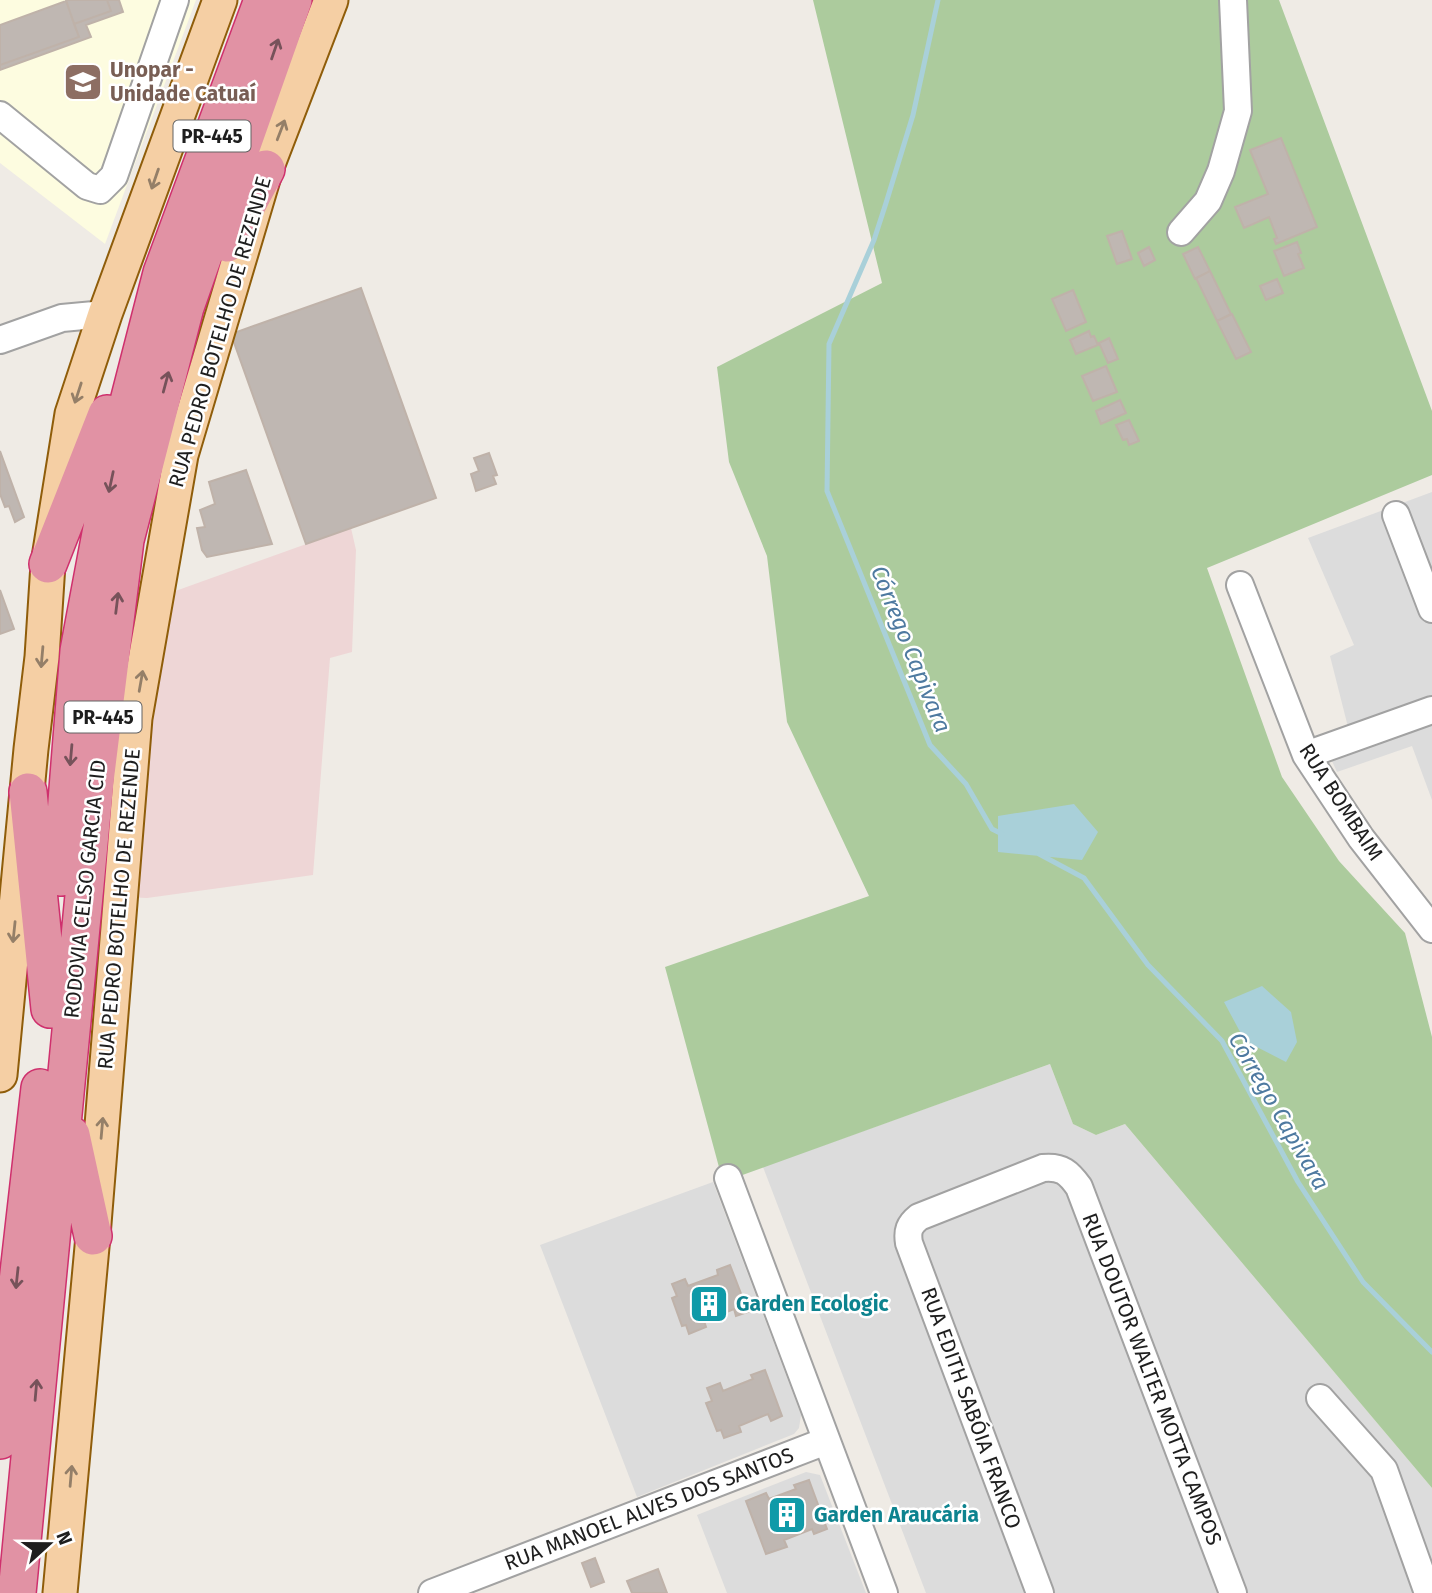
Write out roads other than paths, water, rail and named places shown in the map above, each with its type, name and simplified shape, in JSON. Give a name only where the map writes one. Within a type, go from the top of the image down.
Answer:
[{"type":"highway","name":"RODOVIA CELSO GARCIA CID","points":[[0,1440],[50,1009],[79,651],[120,436],[162,273],[263,0]]},
{"type":"highway","name":"RODOVIA CELSO GARCIA CID","points":[[17,1593],[95,781],[125,540],[185,307],[293,0]]},
{"type":"highway","points":[[179,334],[266,169]]},
{"type":"highway","points":[[48,564],[162,273]]},
{"type":"highway","points":[[28,792],[50,1009]]},
{"type":"highway","points":[[63,1100],[93,1236]]},
{"type":"main road","points":[[48,564],[72,414],[104,314],[220,0]]},
{"type":"main road","name":"RUA PEDRO BOTELHO DE REZENDE","points":[[60,1593],[93,1236],[135,718],[181,455],[266,169],[331,0]]},
{"type":"main road","name":"PR-445","points":[[0,1075],[2,1035],[43,657],[48,564]]},
{"type":"street","points":[[0,115],[87,186],[100,190],[114,176],[176,0]]},
{"type":"street","points":[[1181,232],[1208,201],[1222,171],[1238,111],[1233,0]]},
{"type":"street","points":[[0,340],[62,318],[104,314]]},
{"type":"street","points":[[1396,515],[1432,609]]},
{"type":"street","name":"RUA BOMBAIM","points":[[1240,585],[1306,755],[1361,838],[1428,919]]},
{"type":"street","points":[[1306,755],[1432,710]]},
{"type":"street","name":"RUA EDITH SABÓIA FRANCO","points":[[1040,1593],[909,1243],[908,1233],[911,1223],[928,1212],[1043,1168],[1063,1170]]},
{"type":"street","name":"RUA DOUTOR WALTER MOTTA CAMPOS","points":[[1063,1170],[1079,1187],[1233,1593]]},
{"type":"street","points":[[729,1178],[884,1593]]},
{"type":"street","points":[[1320,1398],[1384,1470],[1428,1593]]},
{"type":"street","name":"RUA MANOEL ALVES DOS SANTOS","points":[[432,1593],[826,1441]]},
{"type":"water","points":[[1074,804],[1098,832],[1082,860],[998,852],[998,816]]},
{"type":"water","points":[[1262,986],[1291,1012],[1297,1042],[1286,1062],[1245,1041],[1224,1002]]},
{"type":"waterway","name":"Córrego Capivara","points":[[938,0],[913,115],[886,203],[874,240],[829,344],[827,491],[930,745],[966,784],[992,829],[1002,834]]},
{"type":"waterway","name":"Córrego Capivara","points":[[1039,854],[1084,878],[1148,965],[1222,1041],[1298,1182],[1363,1282],[1432,1352]]},
{"type":"place","name":"Unopar - Unidade Catuaí","points":[[83,82]]},
{"type":"place","name":"Garden Ecologic","points":[[709,1304]]},
{"type":"place","name":"Garden Araucária","points":[[787,1515]]}]
